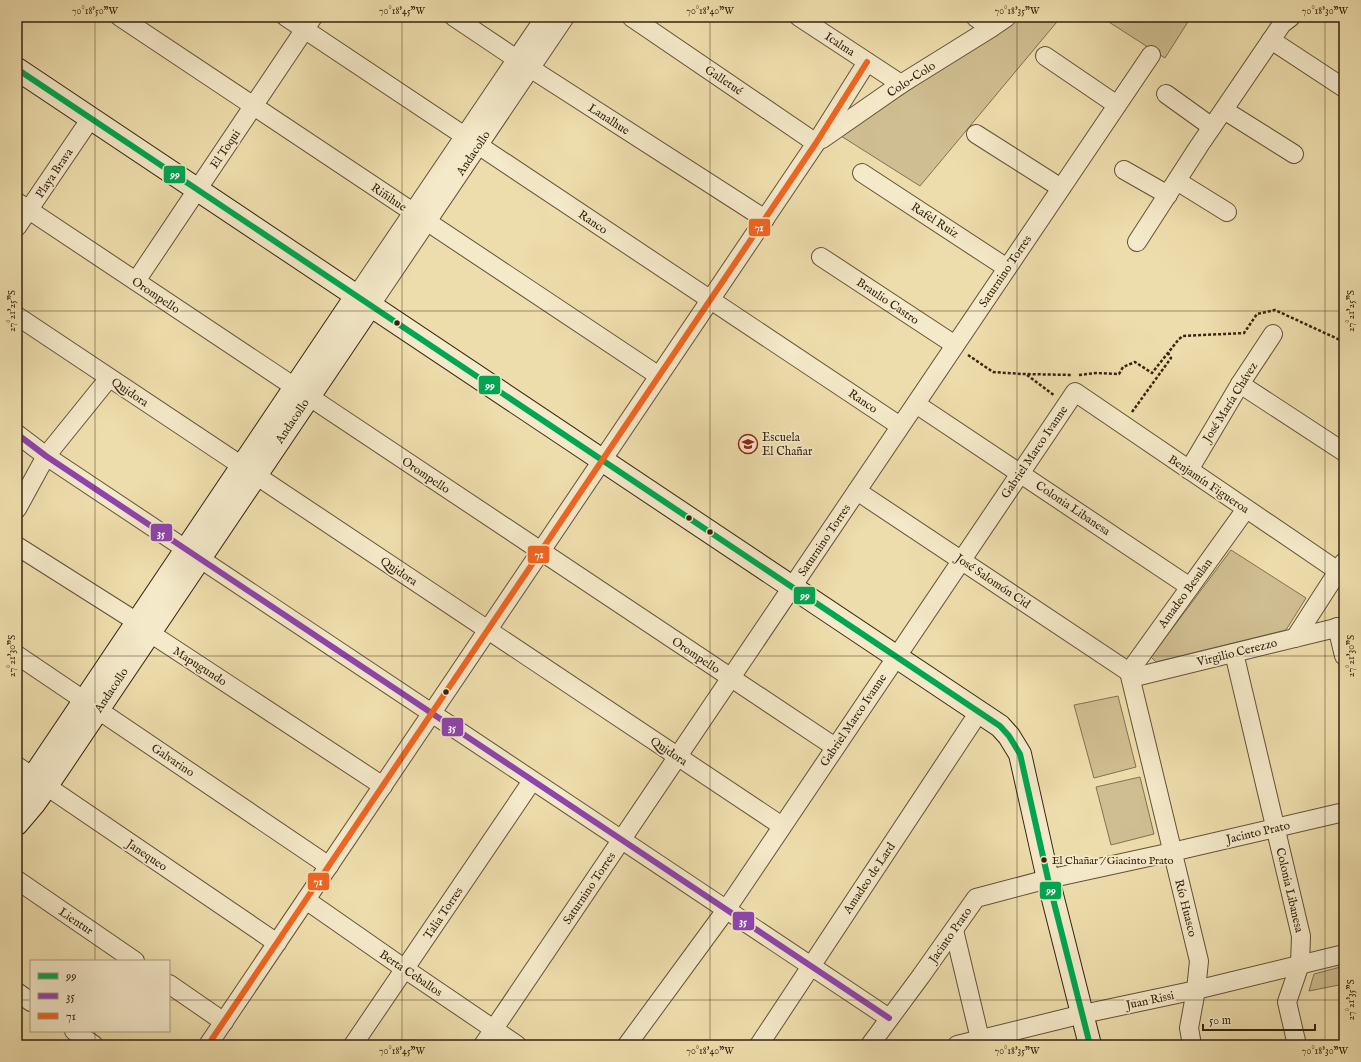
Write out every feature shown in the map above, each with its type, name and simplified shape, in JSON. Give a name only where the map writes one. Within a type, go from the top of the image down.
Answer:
[{"type":"street","name":"Riñihue","points":[[120,17],[659,376]]},
{"type":"street","name":"Ranco","points":[[286,17],[309,23],[472,141],[900,426]]},
{"type":"street","name":"Lanalhue","points":[[454,17],[523,64],[765,219]]},
{"type":"street","name":"Andacollo","points":[[523,64],[545,17]]},
{"type":"street","name":"Andacollo","points":[[17,811],[22,796],[32,777],[91,705],[523,64],[565,17]]},
{"type":"street","name":"Galletué","points":[[631,17],[816,143]]},
{"type":"street","name":"Icalma","points":[[799,17],[901,84]]},
{"type":"street","points":[[975,17],[991,28]]},
{"type":"street","name":"Colo-Colo","points":[[816,143],[901,84],[1007,17]]},
{"type":"street","points":[[1137,242],[1212,127],[1282,24],[1291,17]]},
{"type":"street","name":"El Toqui","points":[[136,282],[309,23]]},
{"type":"street","points":[[1272,40],[1344,88]]},
{"type":"street","name":"Saturnino Torres","points":[[483,1045],[1151,55]]},
{"type":"street","points":[[1045,56],[1117,105]]},
{"type":"street","name":"Colo-Colo","points":[[208,1045],[816,143],[867,62]]},
{"type":"street","points":[[17,68],[1000,726],[1009,736],[1020,754],[1048,879],[1090,1045]]},
{"type":"street","points":[[1166,94],[1212,127]]},
{"type":"street","points":[[1224,110],[1294,154]]},
{"type":"street","name":"Playa Brava","points":[[17,228],[23,206],[91,118]]},
{"type":"street","points":[[976,134],[1061,188]]},
{"type":"street","points":[[1124,170],[1172,188],[1226,212]]},
{"type":"street","name":"Rafel Ruiz","points":[[862,173],[1007,268]]},
{"type":"street","name":"Orompello","points":[[23,206],[835,748]]},
{"type":"street","name":"Braulio Castro","points":[[822,257],[955,346]]},
{"type":"street","name":"Quidora","points":[[17,316],[782,826]]},
{"type":"street","name":"José María Chávez","points":[[1189,470],[1240,384],[1273,334]]},
{"type":"street","points":[[17,509],[46,456],[109,378]]},
{"type":"street","points":[[1240,384],[1344,452]]},
{"type":"street","name":"Benjamín Figueroa","points":[[1070,398],[1189,470],[1246,509],[1342,567]]},
{"type":"street","name":"Gabriel Marco Ivanne","points":[[627,1045],[726,910],[1070,398]]},
{"type":"street","name":"Colonia Libanesa","points":[[916,404],[1190,586]]},
{"type":"street","points":[[17,434],[46,456],[889,1018]]},
{"type":"street","name":"José Salomón Cid","points":[[857,491],[1130,675]]},
{"type":"street","name":"Amadeo Besulan","points":[[1130,675],[1190,586],[1246,509]]},
{"type":"street","name":"Mapugundo","points":[[17,546],[383,786]]},
{"type":"street","points":[[1295,638],[1342,567]]},
{"type":"street","points":[[1340,627],[1344,656]]},
{"type":"street","name":"Virgilio Cerezzo","points":[[1130,675],[1340,627]]},
{"type":"street","name":"Colonia Libanesa","points":[[1234,652],[1301,936],[1300,964],[1287,1002],[1297,1045]]},
{"type":"street","name":"Galvarino","points":[[17,655],[329,866]]},
{"type":"street","name":"Río Huasco","points":[[1130,675],[1199,961],[1196,990],[1189,1028],[1192,1045]]},
{"type":"street","name":"Amadeo de Lard","points":[[758,1045],[979,712]]},
{"type":"street","name":"Andacollo","points":[[17,824],[34,804],[32,777]]},
{"type":"street","name":"Janequeo","points":[[32,777],[277,943]]},
{"type":"street","name":"Talia Torres","points":[[353,1045],[532,781]]},
{"type":"street","name":"Jacinto Prato","points":[[870,1045],[976,898],[1048,879],[1344,812]]},
{"type":"street","name":"Lientur","points":[[17,880],[134,960]]},
{"type":"street","name":"Berta Ceballos","points":[[306,900],[517,1045]]},
{"type":"street","points":[[954,930],[980,1039]]},
{"type":"street","name":"Juan Rissi","points":[[957,1045],[1083,1014],[1196,990],[1344,954]]},
{"type":"street","points":[[170,985],[224,1022]]},
{"type":"street","points":[[17,992],[30,1001]]},
{"type":"street","points":[[75,1032],[94,1045]]},
{"type":"path","points":[[955,346],[993,372],[1083,376],[1096,373],[1119,374],[1123,367],[1135,362],[1152,374],[1179,339],[1183,336],[1244,333],[1257,314],[1275,310],[1340,340],[1344,339]]},
{"type":"path","points":[[1125,408],[1132,412],[1171,358],[1168,353]]},
{"type":"path","points":[[1026,374],[1070,398]]},
{"type":"shaded area","points":[[1018,17],[1061,17],[920,186],[841,136]]},
{"type":"shaded area","points":[[1101,17],[1191,17],[1165,58]]},
{"type":"shaded area","points":[[1231,550],[1306,598],[1286,630],[1156,662],[1151,657]]},
{"type":"shaded area","points":[[1118,696],[1136,767],[1094,778],[1074,705]]},
{"type":"shaded area","points":[[1140,777],[1154,834],[1111,845],[1096,787]]},
{"type":"shaded area","points":[[1344,966],[1344,984],[1309,991],[1314,974]]},
{"type":"transit line","name":"71","points":[[208,1045],[816,143],[867,62]]},
{"type":"transit line","name":"99","points":[[17,69],[1000,726],[1009,736],[1020,754],[1048,879],[1090,1045]]},
{"type":"transit line","name":"35","points":[[17,434],[46,456],[889,1018]]},
{"type":"place","name":"Escuela El Chañar","points":[[748,444]]},
{"type":"place","name":"El Chañar / Giacinto Prato","points":[[1044,860]]}]
